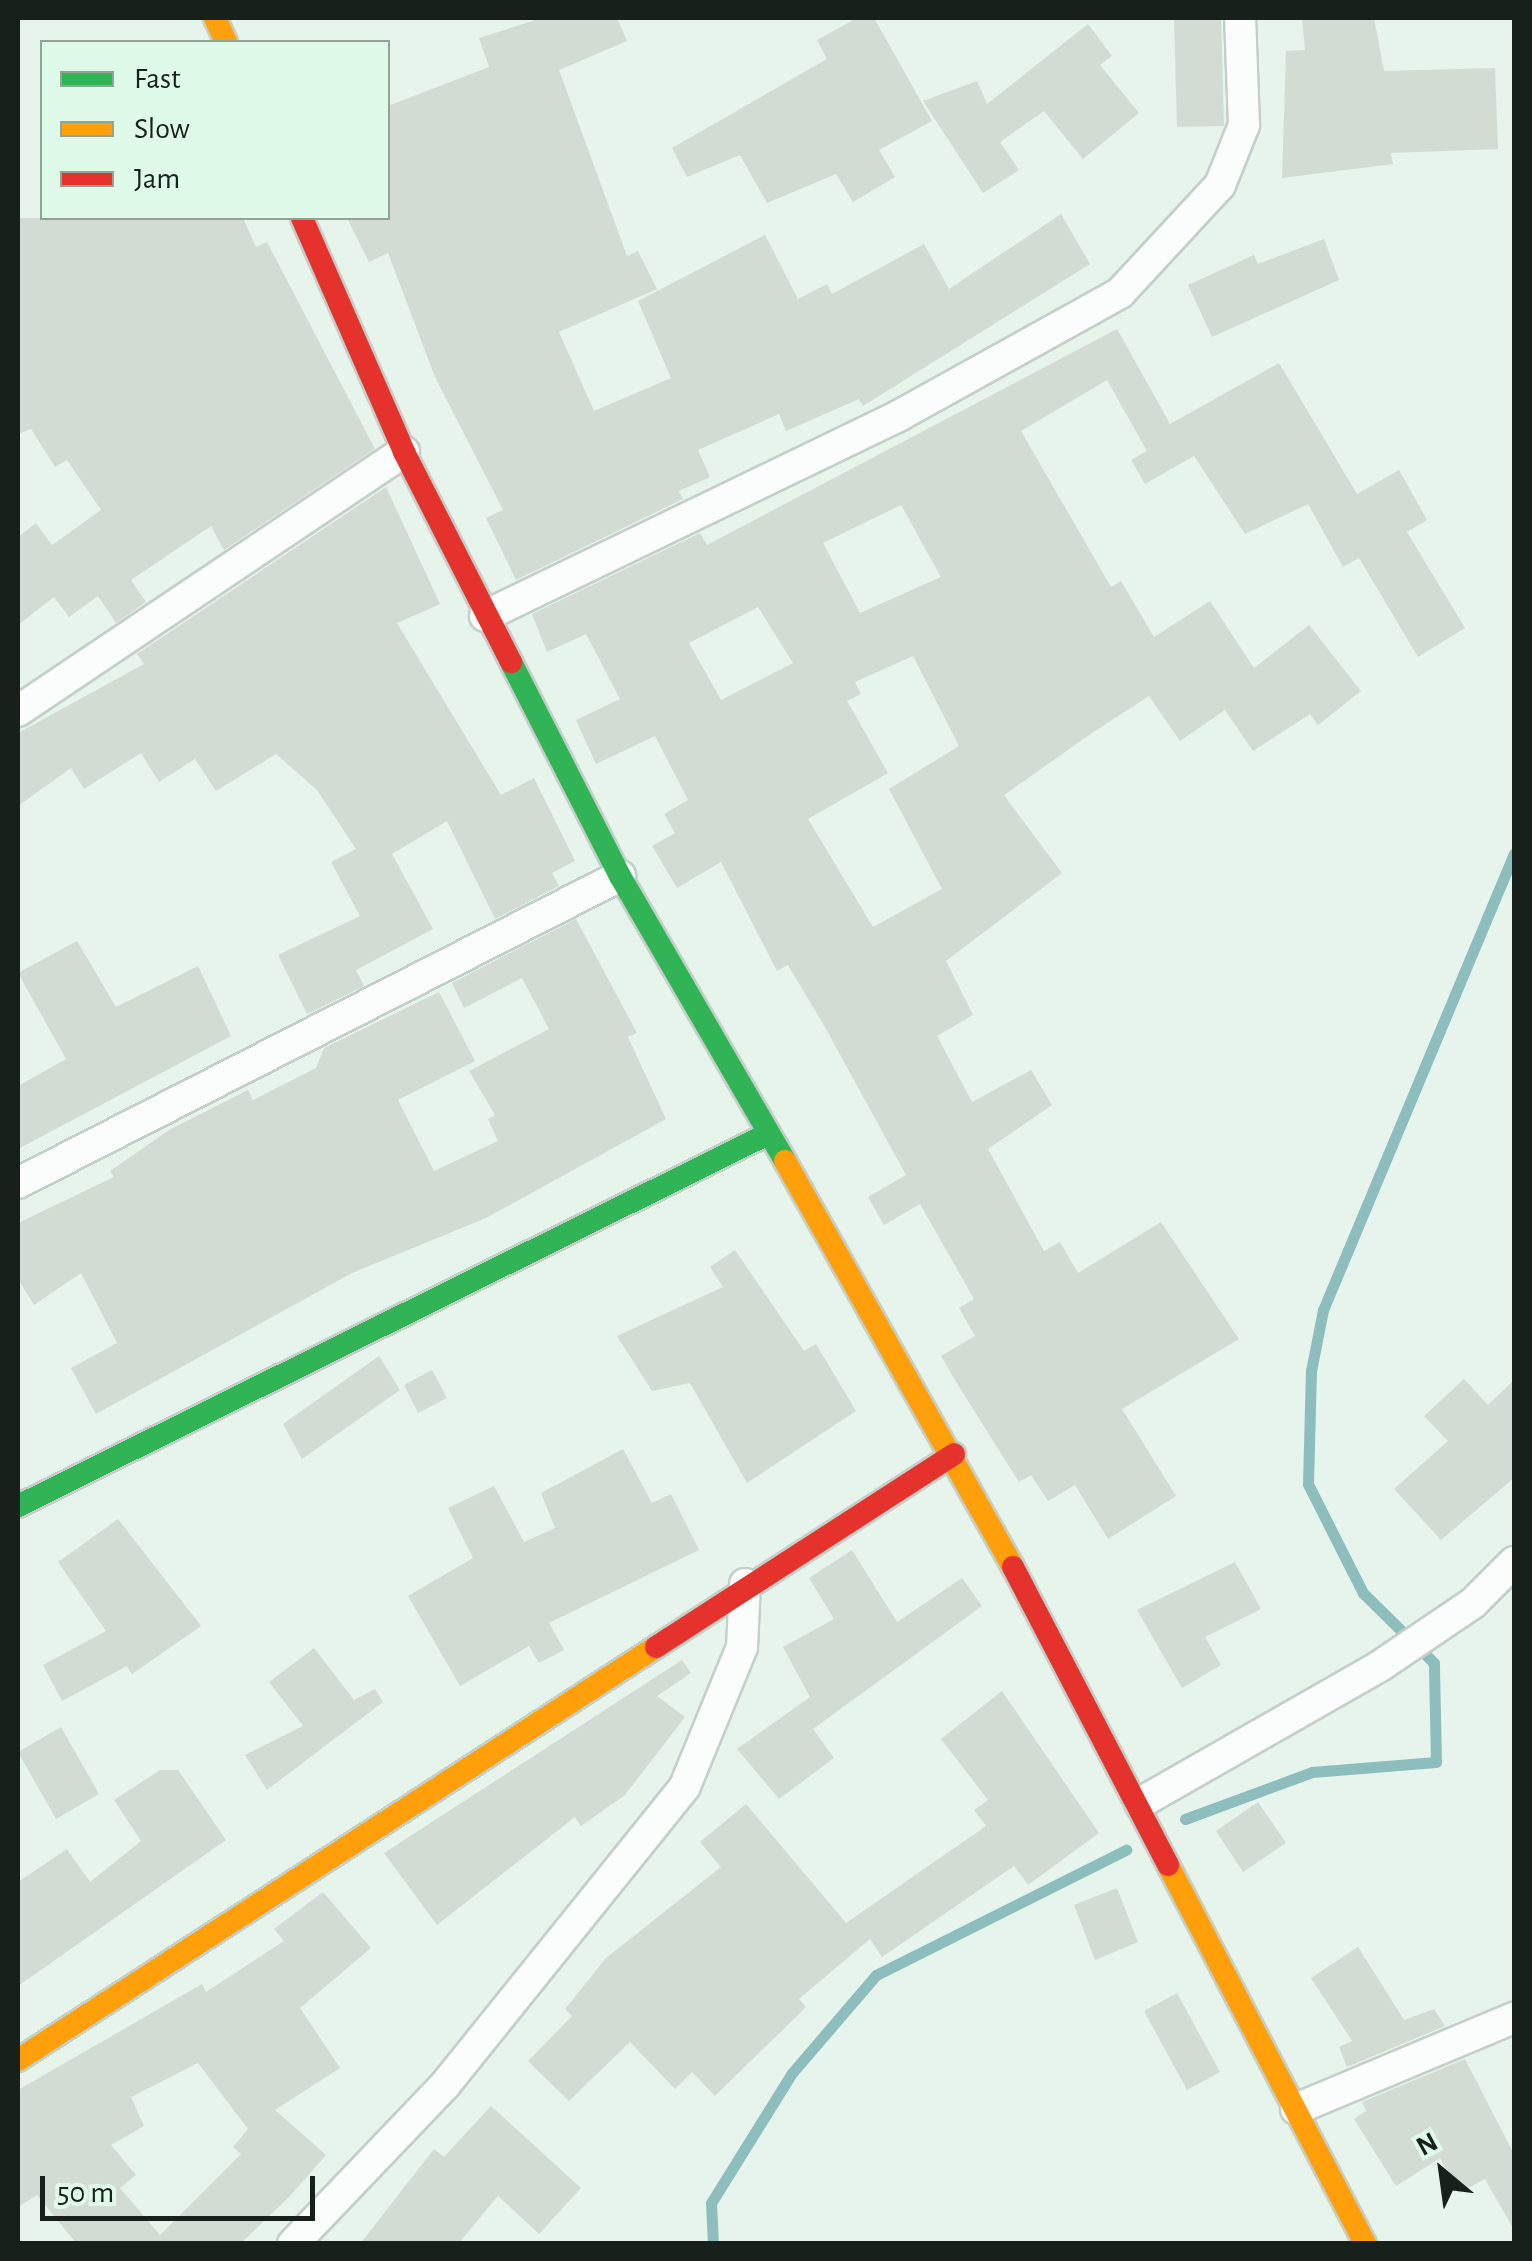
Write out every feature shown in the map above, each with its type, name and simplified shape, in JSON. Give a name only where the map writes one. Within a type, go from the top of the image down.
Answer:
[{"type":"main road","points":[[303,220],[404,452],[620,876],[954,1454],[1140,1803],[1365,2244]]},
{"type":"main road","points":[[18,1506],[768,1134]]},
{"type":"main road","points":[[18,2060],[745,1584],[954,1454]]},
{"type":"street","points":[[485,616],[900,415],[1120,293],[1220,184],[1244,125],[1240,18]]},
{"type":"street","points":[[18,711],[404,452]]},
{"type":"street","points":[[18,1182],[620,876]]},
{"type":"street","points":[[1140,1803],[1380,1666],[1474,1603],[1514,1562]]},
{"type":"street","points":[[294,2244],[445,2085],[685,1786],[742,1647],[745,1584]]},
{"type":"street","points":[[1296,2109],[1514,2018]]},
{"type":"building","points":[[542,18],[617,18],[627,41],[559,70],[627,256],[638,251],[657,289],[559,332],[594,411],[671,378],[638,301],[765,235],[798,299],[827,284],[832,294],[924,244],[949,289],[1061,214],[1090,264],[863,406],[859,399],[786,431],[779,414],[698,450],[710,477],[679,491],[683,499],[516,580],[486,518],[503,510],[435,377],[388,253],[369,262],[348,220],[390,220],[390,105],[489,67],[479,38]]},
{"type":"building","points":[[857,18],[874,18],[932,121],[879,150],[895,177],[853,202],[836,174],[767,203],[740,155],[687,177],[672,148],[827,59],[817,40]]},
{"type":"building","points":[[1174,18],[1221,18],[1224,126],[1177,127]]},
{"type":"building","points":[[1302,18],[1374,18],[1384,71],[1495,68],[1498,149],[1391,153],[1393,164],[1282,178],[1286,51],[1305,50]]},
{"type":"building","points":[[1088,24],[1112,56],[1100,65],[1139,113],[1083,159],[1044,111],[1000,142],[1019,170],[983,193],[923,101],[977,81],[987,104]]},
{"type":"building","points":[[18,218],[244,220],[256,247],[267,242],[375,449],[224,550],[211,526],[131,580],[146,602],[116,623],[98,596],[69,617],[54,597],[18,625],[18,537],[36,523],[52,545],[101,510],[67,460],[55,467],[31,429],[18,434]]},
{"type":"building","points":[[1324,239],[1339,280],[1212,337],[1188,285],[1254,255],[1258,264]]},
{"type":"building","points":[[1117,329],[1170,424],[1279,363],[1357,494],[1399,470],[1427,520],[1407,532],[1465,628],[1418,657],[1359,558],[1343,567],[1308,504],[1245,534],[1194,456],[1145,484],[1131,460],[1147,451],[1107,380],[1021,431],[1111,587],[1121,581],[1154,637],[1210,601],[1254,668],[1309,625],[1361,691],[1318,725],[1310,714],[1253,751],[1225,710],[1180,741],[1149,696],[1092,733],[1004,795],[1062,873],[946,961],[973,1015],[937,1036],[972,1102],[1031,1070],[1052,1105],[988,1149],[1044,1251],[1060,1242],[1078,1273],[1161,1222],[1239,1339],[1122,1409],[1176,1496],[1108,1539],[1075,1485],[1048,1501],[1031,1475],[1019,1482],[941,1356],[975,1336],[959,1308],[974,1299],[920,1204],[884,1225],[868,1197],[906,1175],[788,965],[777,971],[721,862],[677,888],[652,846],[675,833],[664,814],[688,800],[655,736],[596,764],[576,720],[620,699],[586,634],[547,652],[532,614],[700,533],[707,545]],"holes":[[[901,505],[941,577],[860,613],[823,543]],[[758,607],[793,663],[721,700],[689,643]],[[913,656],[959,746],[889,789],[942,889],[873,927],[808,819],[888,773],[847,701],[861,694],[855,682]]]},
{"type":"building","points":[[386,487],[440,604],[397,623],[501,795],[534,778],[575,861],[552,873],[559,886],[495,919],[447,821],[392,854],[433,929],[356,970],[364,986],[307,1014],[278,955],[360,916],[331,862],[356,849],[317,790],[276,754],[216,791],[195,759],[159,782],[141,753],[84,789],[71,768],[18,806],[18,733],[144,664],[137,654]]},
{"type":"building","points":[[576,919],[637,1033],[628,1037],[666,1119],[486,1218],[352,1273],[96,1414],[71,1368],[117,1343],[81,1273],[34,1305],[18,1279],[18,1223],[114,1177],[110,1171],[169,1130],[248,1090],[253,1100],[316,1068],[324,1048],[439,992],[475,1061],[398,1100],[434,1171],[498,1141],[488,1119],[495,1115],[469,1071],[549,1029],[522,978],[464,1008],[452,983]]},
{"type":"building","points":[[77,941],[116,1007],[198,966],[231,1036],[18,1149],[18,1086],[66,1059],[18,973]]},
{"type":"building","points":[[735,1250],[804,1351],[816,1344],[856,1411],[747,1483],[690,1383],[652,1391],[617,1336],[723,1287],[710,1267]]},
{"type":"building","points":[[379,1356],[400,1390],[302,1459],[283,1424]]},
{"type":"building","points":[[432,1370],[447,1398],[418,1413],[404,1385]]},
{"type":"building","points":[[1464,1379],[1488,1405],[1514,1380],[1514,1478],[1441,1540],[1394,1489],[1448,1441],[1424,1416]]},
{"type":"building","points":[[623,1449],[652,1503],[671,1494],[699,1550],[549,1623],[564,1650],[539,1663],[529,1646],[460,1686],[408,1596],[473,1558],[448,1508],[494,1486],[524,1542],[555,1528],[541,1493]]},
{"type":"building","points":[[118,1519],[201,1626],[132,1674],[127,1666],[62,1701],[43,1665],[106,1631],[58,1562]]},
{"type":"building","points":[[852,1550],[897,1622],[962,1578],[982,1606],[813,1729],[834,1758],[779,1799],[737,1749],[810,1697],[783,1647],[834,1619],[809,1578]]},
{"type":"building","points":[[1235,1562],[1261,1609],[1205,1637],[1221,1665],[1182,1688],[1137,1610]]},
{"type":"building","points":[[314,1648],[354,1700],[375,1689],[383,1702],[267,1790],[245,1755],[303,1726],[269,1682]]},
{"type":"building","points":[[682,1660],[691,1673],[657,1696],[685,1717],[625,1795],[581,1826],[575,1817],[437,1925],[384,1853]]},
{"type":"building","points":[[1002,1691],[1099,1833],[1028,1885],[1014,1866],[882,1957],[870,1939],[799,1999],[806,2007],[715,2096],[692,2072],[675,2089],[630,2042],[569,2101],[528,2061],[572,2016],[565,2009],[606,1958],[721,1867],[700,1842],[746,1804],[846,1923],[986,1826],[974,1810],[988,1800],[941,1739]]},
{"type":"building","points":[[61,1727],[99,1794],[56,1819],[18,1752]]},
{"type":"building","points":[[160,1770],[178,1770],[226,1840],[18,1986],[18,1882],[67,1849],[90,1882],[141,1841],[114,1800]]},
{"type":"building","points":[[1258,1802],[1286,1843],[1243,1872],[1216,1831]]},
{"type":"building","points":[[1117,1888],[1138,1942],[1095,1960],[1074,1905]]},
{"type":"building","points":[[323,1892],[371,1948],[300,2008],[340,2068],[275,2110],[326,2155],[289,2197],[240,2244],[77,2244],[37,2195],[18,2207],[18,2090],[202,1984],[206,1992],[284,1941],[274,1929]],"holes":[[[198,2063],[248,2129],[233,2147],[241,2154],[160,2235],[120,2188],[136,2175],[111,2145],[144,2126],[131,2097]]]},
{"type":"building","points":[[1358,1947],[1404,2020],[1434,2009],[1445,2026],[1347,2067],[1339,2047],[1352,2041],[1311,1978]]},
{"type":"building","points":[[1177,1993],[1220,2072],[1187,2090],[1144,2011]]},
{"type":"building","points":[[1465,2059],[1514,2154],[1514,2230],[1485,2179],[1459,2193],[1440,2158],[1396,2186],[1354,2119],[1366,2111],[1362,2102]]},
{"type":"building","points":[[491,2106],[581,2188],[539,2234],[498,2196],[458,2244],[360,2244],[434,2149],[444,2157]]},
{"type":"waterway","points":[[1185,1819],[1312,1772],[1436,1762],[1434,1663],[1363,1593],[1308,1484],[1311,1371],[1323,1310],[1514,853]]},
{"type":"waterway","points":[[713,2244],[711,2203],[792,2073],[876,1975],[1126,1850]]},
{"type":"traffic: fast","points":[[511,662],[620,876],[785,1161]]},
{"type":"traffic: fast","points":[[18,1506],[768,1134]]},
{"type":"traffic: slow","points":[[215,18],[225,40]]},
{"type":"traffic: slow","points":[[785,1161],[1013,1567]]},
{"type":"traffic: slow","points":[[18,2060],[656,1647]]},
{"type":"traffic: slow","points":[[1168,1865],[1365,2244]]},
{"type":"traffic: jam","points":[[303,220],[404,452],[511,662]]},
{"type":"traffic: jam","points":[[656,1647],[954,1454]]},
{"type":"traffic: jam","points":[[1013,1567],[1168,1865]]}]
